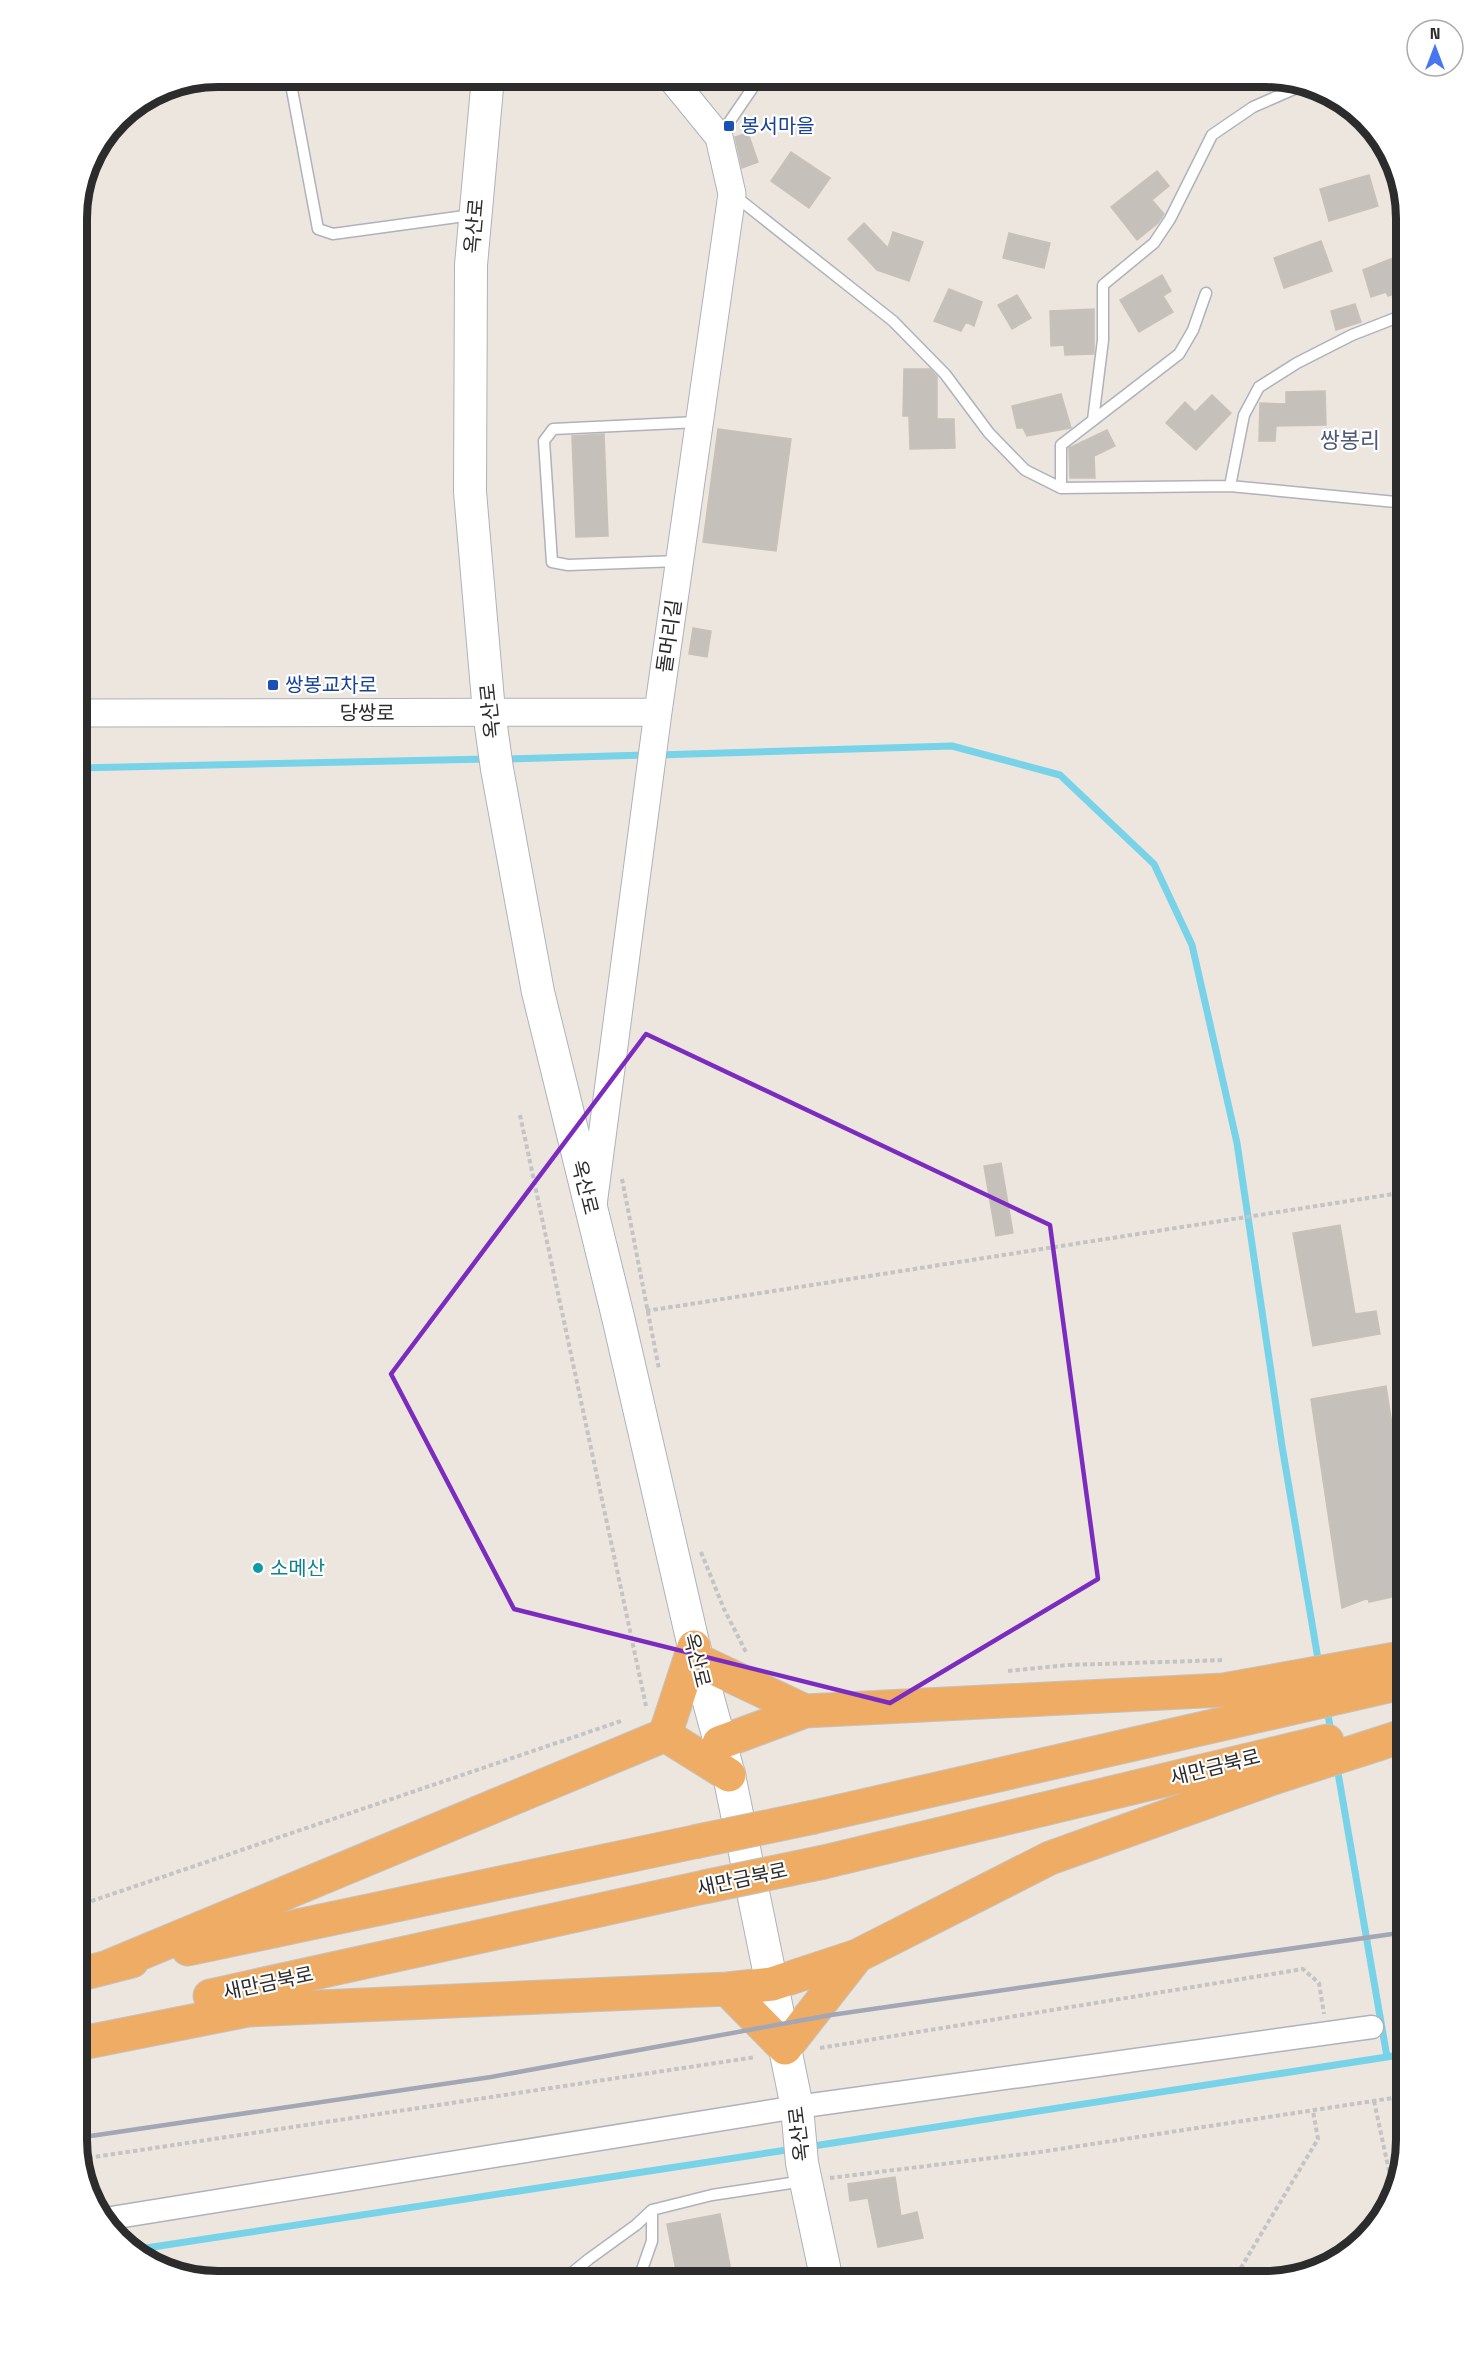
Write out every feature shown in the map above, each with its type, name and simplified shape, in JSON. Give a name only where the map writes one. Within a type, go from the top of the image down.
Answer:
[{"type":"highway","points":[[110,1966],[659,1737],[695,1654],[805,1711]]},
{"type":"highway","points":[[719,1743],[805,1711],[1223,1690],[1293,1693],[1369,1677],[1396,1663]]},
{"type":"highway","points":[[1369,1677],[1396,1681]]},
{"type":"highway","name":"새만금북로","points":[[87,1972],[814,1817],[1293,1693]]},
{"type":"highway","points":[[87,2042],[248,2010],[727,1989],[772,1984],[857,1956],[1050,1858],[1307,1756],[1396,1733]]},
{"type":"highway","points":[[659,1737],[729,1775]]},
{"type":"highway","name":"새만금북로","points":[[87,2023],[1307,1756]]},
{"type":"highway","points":[[727,1989],[785,2052],[857,1956]]},
{"type":"main road","name":"옥산로","points":[[487,87],[471,265],[471,492],[497,769],[538,992],[591,1214],[633,1314],[695,1654],[729,1775],[798,2114],[804,2172],[825,2271]]},
{"type":"street","name":"돌머리길","points":[[591,1214],[698,422],[732,194],[719,137],[677,87]]},
{"type":"street","name":"당쌍로","points":[[87,713],[491,722],[658,712]]},
{"type":"street","points":[[113,2218],[1381,2026]]},
{"type":"lane","points":[[291,87],[318,229],[333,234],[476,215]]},
{"type":"lane","points":[[719,137],[753,87]]},
{"type":"lane","points":[[1093,420],[1103,340],[1103,285],[1154,243],[1170,219],[1212,135],[1253,107],[1292,90]]},
{"type":"lane","points":[[732,194],[893,321],[945,374],[989,433],[1025,470],[1061,488],[1230,486],[1396,501]]},
{"type":"lane","points":[[1061,488],[1061,445],[1179,354],[1193,330],[1206,293]]},
{"type":"lane","points":[[1230,486],[1244,415],[1259,387],[1297,363],[1343,340],[1396,319]]},
{"type":"lane","points":[[679,561],[568,565],[552,562],[544,441],[553,429],[698,422]]},
{"type":"lane","points":[[574,2271],[636,2225],[652,2210],[804,2172]]},
{"type":"lane","points":[[642,2271],[652,2241],[652,2210]]},
{"type":"path","points":[[520,1115],[659,1737]]},
{"type":"path","points":[[621,1175],[633,1314],[662,1378]]},
{"type":"path","points":[[633,1314],[1396,1194]]},
{"type":"path","points":[[699,1547],[724,1609],[748,1657]]},
{"type":"path","points":[[998,1672],[1067,1665],[1229,1660]]},
{"type":"path","points":[[87,1902],[625,1720]]},
{"type":"path","points":[[88,2158],[529,2093],[1303,1970],[1319,1983],[1327,2033]]},
{"type":"path","points":[[1381,2026],[1396,2024]]},
{"type":"path","points":[[804,2172],[1040,2152],[1396,2098]]},
{"type":"path","points":[[1374,2101],[1391,2176]]},
{"type":"path","points":[[1240,2271],[1318,2139],[1313,2111]]},
{"type":"highlighted area","points":[[646,1034],[1050,1225],[1098,1579],[890,1703],[514,1609],[391,1374]]},
{"type":"building","points":[[748,133],[758,162],[742,168],[735,137]]},
{"type":"building","points":[[791,152],[830,178],[809,208],[771,181]]},
{"type":"building","points":[[1157,171],[1169,186],[1152,200],[1164,214],[1158,223],[1137,240],[1111,207]]},
{"type":"building","points":[[1369,175],[1378,206],[1329,221],[1320,189]]},
{"type":"building","points":[[864,223],[888,248],[893,232],[923,242],[909,281],[877,270],[848,239]]},
{"type":"building","points":[[1009,233],[1050,243],[1044,268],[1003,258]]},
{"type":"building","points":[[1321,241],[1332,271],[1284,288],[1274,258]]},
{"type":"building","points":[[1396,257],[1396,293],[1388,296],[1386,292],[1371,297],[1363,270]]},
{"type":"building","points":[[1162,275],[1171,291],[1163,296],[1173,312],[1139,332],[1120,300]]},
{"type":"building","points":[[949,289],[982,302],[974,326],[966,322],[961,331],[934,321]]},
{"type":"building","points":[[1017,295],[1031,318],[1012,329],[998,305]]},
{"type":"building","points":[[1355,304],[1361,322],[1336,330],[1331,311]]},
{"type":"building","points":[[1094,309],[1094,354],[1065,355],[1064,345],[1051,346],[1050,311]]},
{"type":"building","points":[[904,369],[930,369],[937,377],[937,419],[954,419],[955,448],[910,449],[909,416],[903,416]]},
{"type":"building","points":[[1325,391],[1326,425],[1276,426],[1275,441],[1259,441],[1260,403],[1286,404],[1286,392]]},
{"type":"building","points":[[1061,394],[1071,428],[1027,436],[1023,428],[1017,428],[1012,406]]},
{"type":"building","points":[[1212,395],[1231,413],[1196,450],[1166,423],[1185,402],[1195,412]]},
{"type":"building","points":[[718,429],[791,439],[776,551],[703,542]]},
{"type":"building","points":[[1107,430],[1115,446],[1094,456],[1095,478],[1070,478],[1069,448]]},
{"type":"building","points":[[604,434],[608,536],[576,537],[572,436]]},
{"type":"building","points":[[693,628],[711,631],[707,657],[689,654]]},
{"type":"building","points":[[1001,1163],[1013,1233],[996,1236],[984,1166]]},
{"type":"building","points":[[1340,1225],[1355,1314],[1376,1311],[1380,1334],[1313,1346],[1293,1233]]},
{"type":"building","points":[[1386,1386],[1396,1450],[1396,1596],[1369,1602],[1368,1598],[1342,1608],[1311,1399]]},
{"type":"building","points":[[895,2177],[901,2216],[917,2212],[923,2238],[878,2247],[868,2198],[850,2201],[848,2184]]},
{"type":"building","points":[[720,2214],[731,2271],[676,2271],[667,2224]]},
{"type":"waterway","points":[[657,755],[952,746],[1060,775],[1154,864],[1192,945],[1237,1143],[1282,1446],[1319,1665]]},
{"type":"waterway","points":[[504,759],[646,755]]},
{"type":"waterway","points":[[87,768],[487,759]]},
{"type":"waterway","points":[[1327,1708],[1331,1733]]},
{"type":"waterway","points":[[1337,1767],[1387,2057]]},
{"type":"waterway","points":[[807,2147],[1396,2056]]},
{"type":"waterway","points":[[144,2248],[793,2149]]},
{"type":"railway","points":[[87,2137],[491,2077],[831,2015],[1396,1933]]},
{"type":"place","name":"봉서마을","points":[[729,126]]},
{"type":"place","name":"쌍봉교차로","points":[[273,685]]},
{"type":"place","name":"소메산","points":[[258,1568]]},
{"type":"district","name":"쌍봉리","points":[[1350,440]]}]
